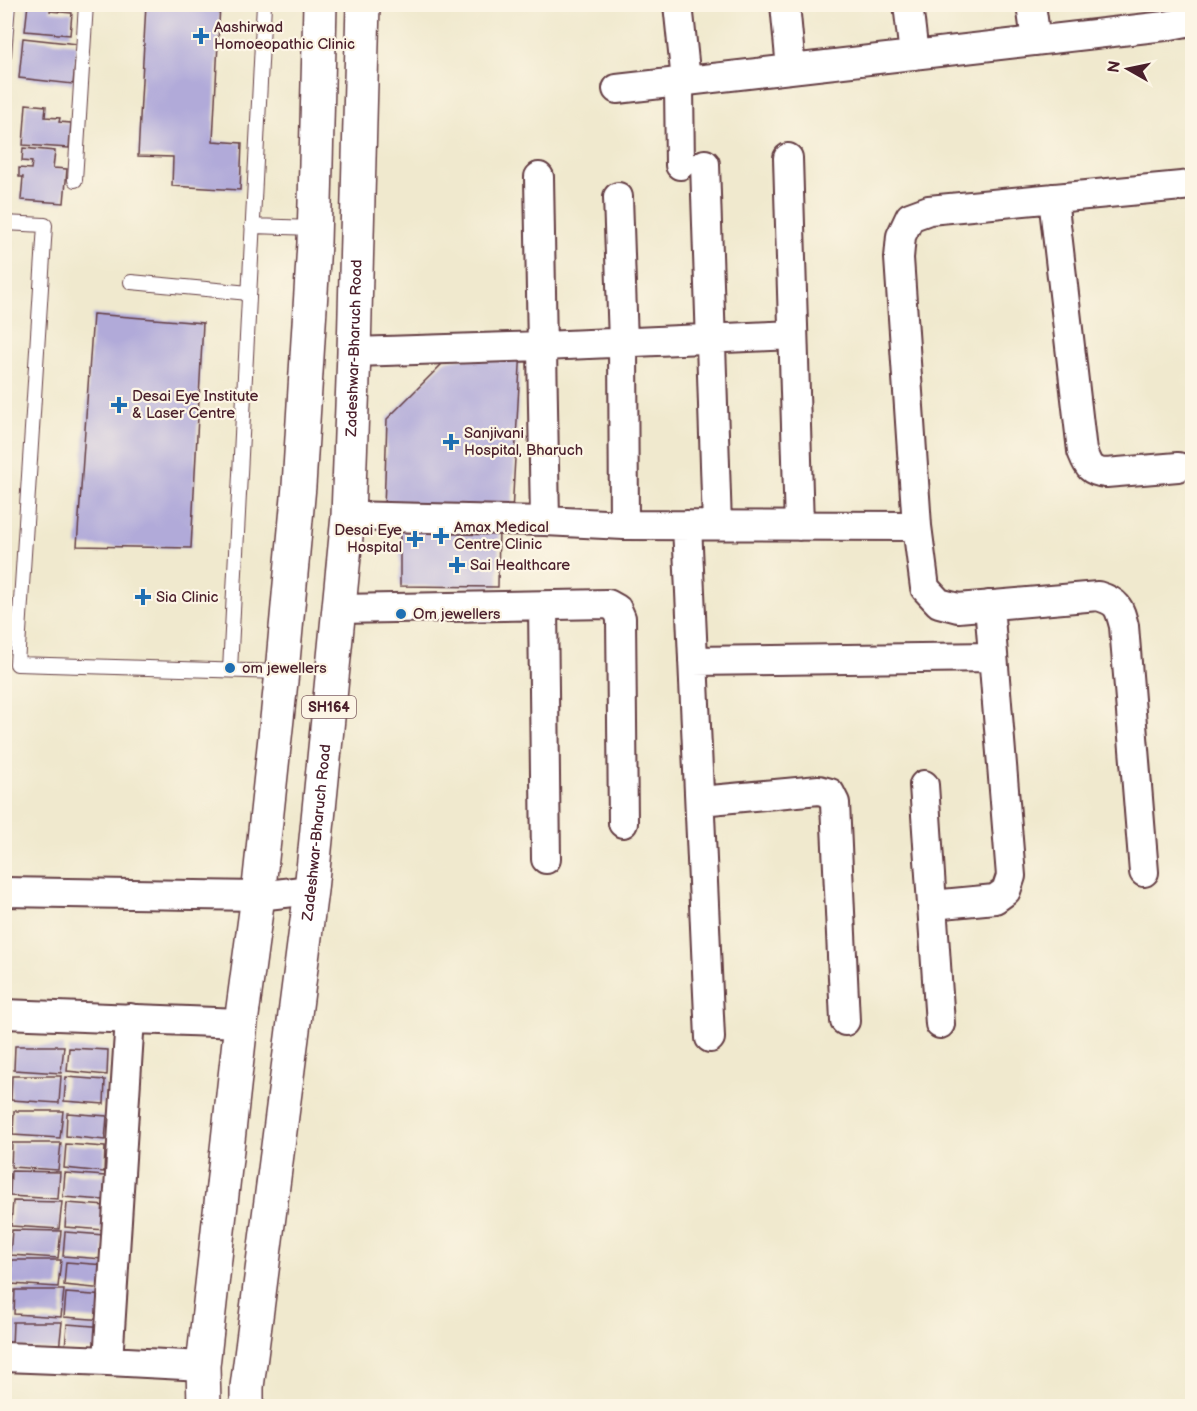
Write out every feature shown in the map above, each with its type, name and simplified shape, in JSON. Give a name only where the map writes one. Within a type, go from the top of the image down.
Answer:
[{"type":"main road","points":[[204,1407],[203,1366],[241,1023],[258,896],[299,486],[314,228],[320,4]]},
{"type":"main road","name":"Zadeshwar-Bharuch Road","points":[[247,1407],[251,1352],[311,890],[348,516],[363,4]]},
{"type":"street","points":[[678,4],[686,81]]},
{"type":"street","points":[[785,4],[791,69]]},
{"type":"street","points":[[908,4],[914,55]]},
{"type":"street","points":[[1031,4],[1036,41]]},
{"type":"street","points":[[617,89],[1036,41],[1173,17]]},
{"type":"street","points":[[686,81],[679,87],[692,165],[711,339],[717,525]]},
{"type":"street","points":[[788,158],[799,526]]},
{"type":"street","points":[[539,177],[545,521]]},
{"type":"street","points":[[1144,872],[1124,626],[1119,608],[1111,600],[1098,596],[958,608],[939,603],[925,588],[917,526],[899,258],[901,236],[910,217],[929,210],[1192,185]]},
{"type":"street","points":[[618,197],[623,342],[624,525]]},
{"type":"street","points":[[1053,198],[1082,451],[1087,464],[1095,471],[1106,473],[1178,467]]},
{"type":"street","points":[[354,352],[793,334]]},
{"type":"street","points":[[348,516],[624,525],[917,526]]},
{"type":"street","points":[[687,525],[711,1038]]},
{"type":"street","points":[[339,609],[608,604],[617,609],[621,618],[623,823]]},
{"type":"street","points":[[932,905],[994,899],[1006,891],[1011,876],[989,605]]},
{"type":"street","points":[[543,606],[546,859]]},
{"type":"street","points":[[693,661],[993,657]]},
{"type":"street","points":[[924,785],[940,1024]]},
{"type":"street","points":[[700,801],[819,790],[830,793],[835,803],[845,1021]]},
{"type":"street","points":[[4,892],[258,896],[311,890]]},
{"type":"street","points":[[4,1014],[241,1023]]},
{"type":"street","points":[[108,1361],[130,1018]]},
{"type":"street","points":[[4,1357],[203,1366]]},
{"type":"lane","points":[[4,55],[8,4]]},
{"type":"lane","points":[[75,180],[86,4]]},
{"type":"lane","points":[[230,670],[264,4]]},
{"type":"lane","points":[[4,223],[45,225],[17,664],[282,672]]},
{"type":"lane","points":[[252,226],[314,228]]},
{"type":"lane","points":[[131,282],[249,293]]},
{"type":"building","points":[[28,4],[51,4],[50,11],[72,13],[70,35],[25,31]]},
{"type":"building","points":[[146,4],[220,4],[213,141],[242,143],[240,190],[172,186],[173,157],[138,156]]},
{"type":"building","points":[[23,38],[77,44],[73,84],[19,78]]},
{"type":"building","points":[[26,104],[46,106],[45,117],[60,118],[59,122],[71,123],[69,148],[23,145]]},
{"type":"building","points":[[23,148],[55,151],[53,168],[67,169],[64,203],[21,200],[23,177],[19,177],[19,168],[31,169],[32,162],[22,161]]},
{"type":"building","points":[[93,314],[203,323],[191,548],[77,546]]},
{"type":"building","points":[[521,348],[512,513],[384,509],[387,419],[445,361]]},
{"type":"building","points":[[400,524],[499,526],[498,587],[400,586]]},
{"type":"building","points":[[15,1046],[64,1046],[61,1073],[14,1070]]},
{"type":"building","points":[[69,1048],[108,1050],[107,1075],[67,1071]]},
{"type":"building","points":[[12,1076],[61,1076],[59,1103],[11,1100]]},
{"type":"building","points":[[66,1077],[105,1080],[104,1104],[64,1101]]},
{"type":"building","points":[[14,1111],[63,1111],[60,1138],[13,1135]]},
{"type":"building","points":[[67,1113],[107,1116],[105,1140],[66,1136]]},
{"type":"building","points":[[12,1143],[61,1143],[58,1170],[11,1167]]},
{"type":"building","points":[[66,1144],[105,1147],[104,1172],[64,1168]]},
{"type":"building","points":[[11,1171],[60,1172],[58,1199],[10,1196]]},
{"type":"building","points":[[65,1173],[105,1176],[104,1200],[63,1197]]},
{"type":"building","points":[[13,1201],[62,1202],[59,1229],[11,1226]]},
{"type":"building","points":[[67,1203],[106,1206],[105,1230],[65,1227]]},
{"type":"building","points":[[12,1230],[61,1231],[58,1258],[10,1255]]},
{"type":"building","points":[[65,1232],[104,1235],[103,1259],[63,1256]]},
{"type":"building","points":[[12,1260],[61,1260],[58,1287],[11,1284]]},
{"type":"building","points":[[66,1262],[105,1265],[104,1289],[64,1285]]},
{"type":"building","points":[[15,1290],[64,1290],[61,1317],[14,1314]]},
{"type":"building","points":[[66,1293],[106,1296],[105,1320],[64,1317]]},
{"type":"building","points":[[13,1322],[62,1322],[59,1350],[12,1347]]},
{"type":"building","points":[[67,1324],[106,1327],[105,1351],[65,1348]]},
{"type":"place","name":"Aashirwad Homoeopathic Clinic","points":[[201,36]]},
{"type":"place","name":"Desai Eye Institute & Laser Centre","points":[[119,405]]},
{"type":"place","name":"Sanjivani Hospital, Bharuch","points":[[451,442]]},
{"type":"place","name":"Amax Medical Centre Clinic","points":[[441,536]]},
{"type":"place","name":"Desai Eye Hospital","points":[[415,539]]},
{"type":"place","name":"Sai Healthcare","points":[[457,565]]},
{"type":"place","name":"Sia Clinic","points":[[143,597]]},
{"type":"place","name":"Om jewellers","points":[[401,614]]},
{"type":"place","name":"om jewellers","points":[[230,668]]}]
